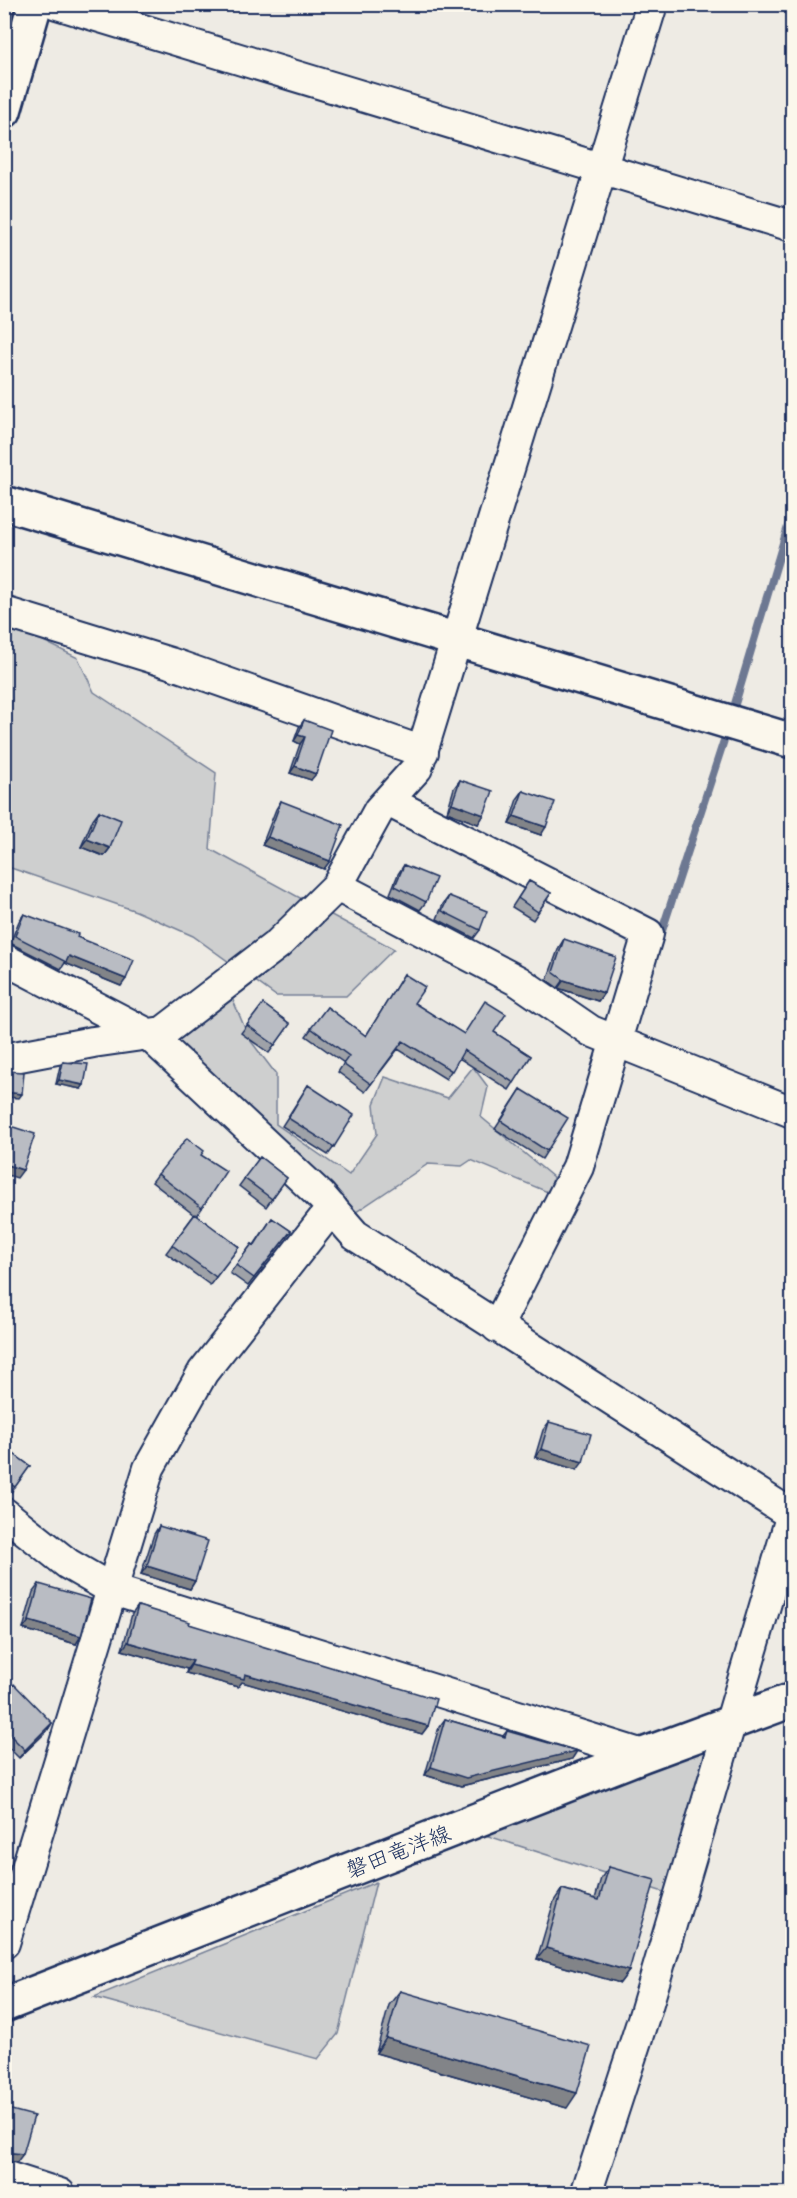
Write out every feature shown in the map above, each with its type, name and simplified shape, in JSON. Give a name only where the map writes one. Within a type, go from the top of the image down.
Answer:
[{"type":"street","points":[[4,111],[35,4]]},
{"type":"street","points":[[57,4],[792,225]]},
{"type":"street","points":[[4,1059],[163,1032],[278,944],[337,886],[379,810],[417,768],[652,4]]},
{"type":"street","points":[[4,503],[792,741]]},
{"type":"street","points":[[4,612],[170,663],[423,752]]},
{"type":"street","points":[[388,801],[648,934],[578,1167],[497,1326]]},
{"type":"street","points":[[337,886],[518,981],[591,1031],[792,1112]]},
{"type":"street","points":[[4,959],[148,1034],[332,1208],[355,1236],[792,1515],[645,2013],[586,2193]]},
{"type":"street","points":[[4,1943],[149,1468],[203,1372],[332,1208]]},
{"type":"street","points":[[4,1513],[68,1564],[113,1590],[643,1755]]},
{"type":"street","name":"磐田竜洋線","points":[[4,2005],[643,1755],[792,1700]]},
{"type":"street","points":[[4,2176],[60,2193]]},
{"type":"shaded area","points":[[4,625],[21,630],[78,658],[94,692],[216,773],[210,849],[394,949],[346,996],[276,996],[193,936],[136,911],[5,866]]},
{"type":"shaded area","points":[[226,984],[250,1040],[276,1074],[276,1124],[349,1175],[377,1134],[374,1104],[385,1077],[448,1098],[473,1067],[488,1087],[481,1117],[553,1177],[550,1193],[471,1160],[462,1166],[428,1164],[353,1214],[158,1043]]},
{"type":"shaded area","points":[[713,1745],[679,1897],[485,1835]]},
{"type":"shaded area","points":[[376,1882],[338,2034],[318,2059],[94,1997]]},
{"type":"building","points":[[304,720],[331,730],[316,774],[295,766],[305,737],[298,735]]},
{"type":"building","points":[[460,780],[493,791],[484,815],[452,803]]},
{"type":"building","points":[[523,791],[555,802],[546,827],[514,816]]},
{"type":"building","points":[[281,801],[343,825],[330,861],[268,837]]},
{"type":"building","points":[[99,811],[121,820],[110,848],[87,839]]},
{"type":"building","points":[[404,865],[436,878],[426,902],[395,886]]},
{"type":"building","points":[[529,881],[551,893],[538,912],[518,898]]},
{"type":"building","points":[[449,896],[487,911],[480,930],[442,911]]},
{"type":"building","points":[[24,914],[78,934],[77,937],[134,960],[126,979],[69,956],[66,962],[15,936]]},
{"type":"building","points":[[564,939],[616,957],[604,993],[564,980],[553,972]]},
{"type":"building","points":[[404,974],[425,987],[414,1003],[464,1034],[485,1001],[506,1014],[494,1032],[531,1056],[514,1083],[464,1050],[452,1071],[403,1041],[371,1084],[343,1064],[349,1056],[311,1028],[327,1007],[366,1036]]},
{"type":"building","points":[[263,1004],[290,1024],[275,1045],[247,1025]]},
{"type":"building","points":[[63,1062],[88,1064],[84,1085],[59,1080]]},
{"type":"building","points":[[4,1071],[24,1072],[22,1094],[4,1092]]},
{"type":"building","points":[[308,1085],[354,1115],[334,1147],[288,1118]]},
{"type":"building","points":[[521,1089],[568,1118],[547,1151],[501,1121]]},
{"type":"building","points":[[4,1124],[35,1134],[23,1170],[4,1164]]},
{"type":"building","points":[[187,1138],[204,1151],[201,1155],[226,1171],[202,1208],[158,1174]]},
{"type":"building","points":[[260,1157],[287,1178],[272,1199],[244,1178]]},
{"type":"building","points":[[195,1214],[239,1247],[216,1277],[172,1245]]},
{"type":"building","points":[[272,1218],[291,1231],[254,1278],[236,1265],[252,1244],[254,1246]]},
{"type":"building","points":[[549,1422],[591,1434],[583,1462],[541,1449]]},
{"type":"building","points":[[4,1447],[30,1466],[15,1487],[4,1480]]},
{"type":"building","points":[[159,1526],[208,1541],[195,1581],[147,1566]]},
{"type":"building","points":[[39,1584],[91,1599],[81,1636],[29,1621]]},
{"type":"building","points":[[138,1606],[190,1622],[189,1624],[436,1699],[428,1726],[245,1674],[244,1679],[191,1665],[193,1661],[128,1642]]},
{"type":"building","points":[[14,1684],[52,1723],[25,1750],[4,1729],[4,1694]]},
{"type":"building","points":[[445,1719],[505,1737],[507,1731],[577,1751],[466,1778],[431,1767]]},
{"type":"building","points":[[609,1867],[655,1880],[629,1971],[546,1948],[562,1889],[599,1900]]},
{"type":"building","points":[[400,1991],[591,2046],[577,2093],[386,2038]]},
{"type":"building","points":[[4,2108],[34,2116],[23,2154],[4,2152]]},
{"type":"waterway","points":[[732,714],[792,513]]},
{"type":"waterway","points":[[659,940],[728,728]]}]
